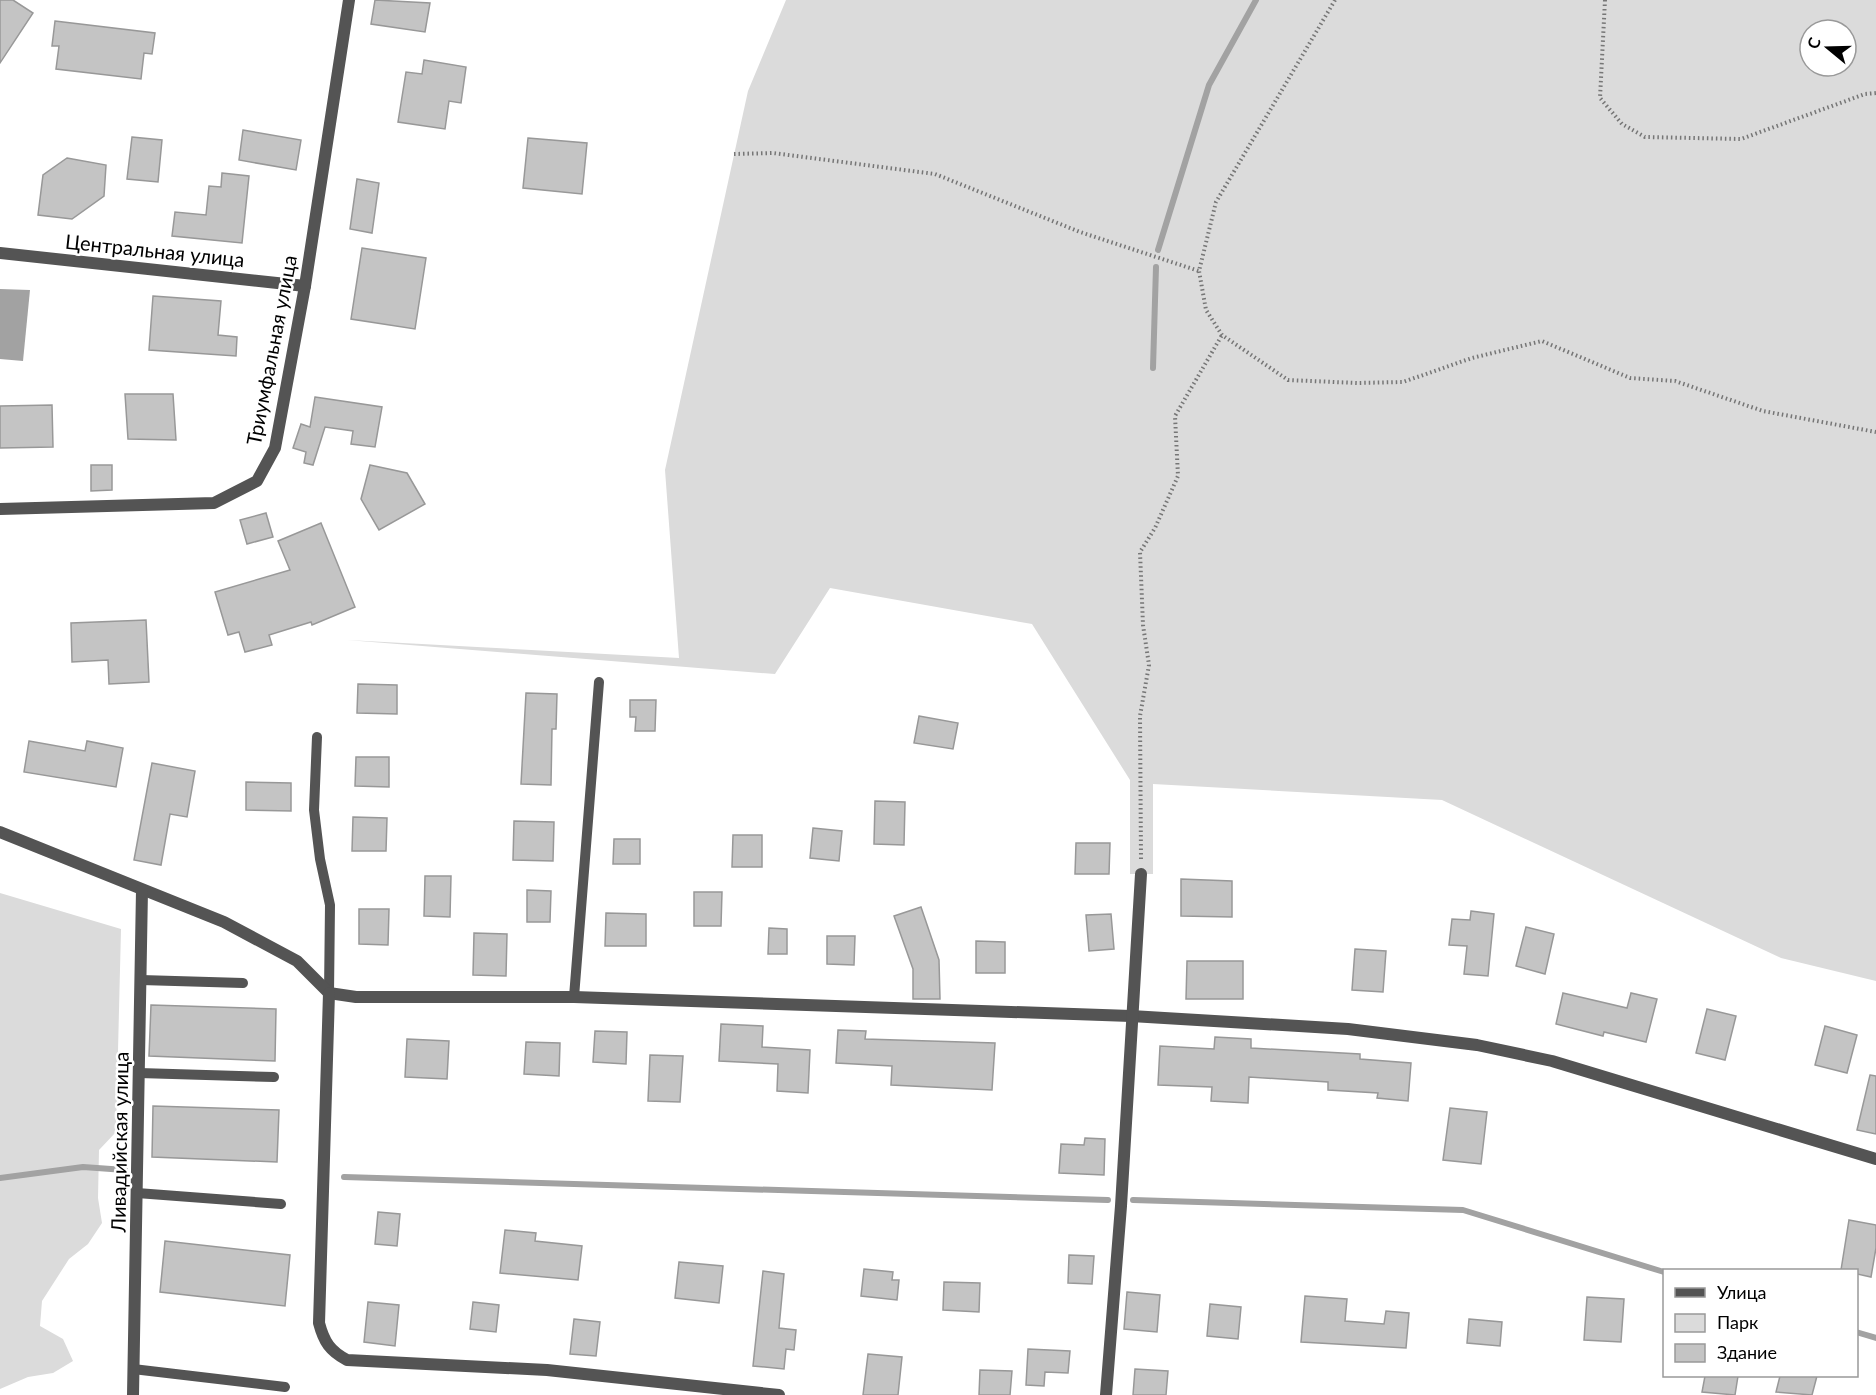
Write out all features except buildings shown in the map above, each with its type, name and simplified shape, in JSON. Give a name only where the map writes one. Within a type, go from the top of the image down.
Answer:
[{"type":"street","name":"Триумфальная улица","points":[[0,509],[214,502],[257,481],[275,448],[305,286],[349,0]]},
{"type":"street","name":"Центральная улица","points":[[0,253],[305,286]]},
{"type":"street","points":[[0,832],[224,922],[297,961],[329,993],[356,997],[574,997],[1131,1016],[1348,1029],[1477,1045],[1552,1061],[1876,1159]]},
{"type":"street","points":[[1106,1395],[1121,1206],[1141,874]]},
{"type":"street","name":"Ливадийская улица","points":[[133,1395],[142,890]]},
{"type":"street","points":[[329,993],[319,1323],[323,1339],[333,1353],[347,1360],[547,1370],[779,1395]]},
{"type":"lane","points":[[574,997],[599,682]]},
{"type":"lane","points":[[316,737],[314,810],[320,859],[330,905],[329,993]]},
{"type":"lane","points":[[141,980],[243,983]]},
{"type":"lane","points":[[140,1074],[273,1077]]},
{"type":"lane","points":[[137,1193],[281,1204]]},
{"type":"lane","points":[[134,1370],[285,1387]]},
{"type":"path","points":[[1335,0],[1216,202],[1198,271],[1206,310],[1222,335],[1288,380],[1358,383],[1403,382],[1472,358],[1542,341],[1630,378],[1675,381],[1763,411],[1876,432]]},
{"type":"path","points":[[1605,0],[1600,98],[1622,124],[1645,137],[1741,139],[1865,94],[1876,93]]},
{"type":"path","points":[[734,154],[773,153],[935,174],[1080,232],[1198,271]]},
{"type":"path","points":[[1141,874],[1140,716],[1149,665],[1143,625],[1140,552],[1155,528],[1178,477],[1175,416],[1222,335]]},
{"type":"green space","points":[[786,0],[1876,0],[1876,981],[1781,958],[1442,800],[1153,784],[1153,874],[1130,874],[1130,780],[1032,624],[830,588],[775,674],[347,640],[679,658],[665,470],[748,91]]},
{"type":"green space","points":[[0,893],[121,929],[116,1132],[99,1150],[98,1198],[102,1223],[88,1244],[69,1259],[42,1301],[40,1326],[63,1339],[73,1361],[53,1373],[28,1377],[0,1389]]},
{"type":"shaded area","points":[[0,289],[30,290],[23,361],[0,359]]},
{"type":"waterway","points":[[1158,250],[1209,85],[1256,0]]},
{"type":"waterway","points":[[1153,368],[1156,267]]},
{"type":"waterway","points":[[0,1178],[83,1167],[125,1170]]},
{"type":"waterway","points":[[344,1177],[1108,1200]]},
{"type":"waterway","points":[[1133,1200],[1463,1210],[1663,1272]]},
{"type":"waterway","points":[[1858,1333],[1876,1338]]}]
